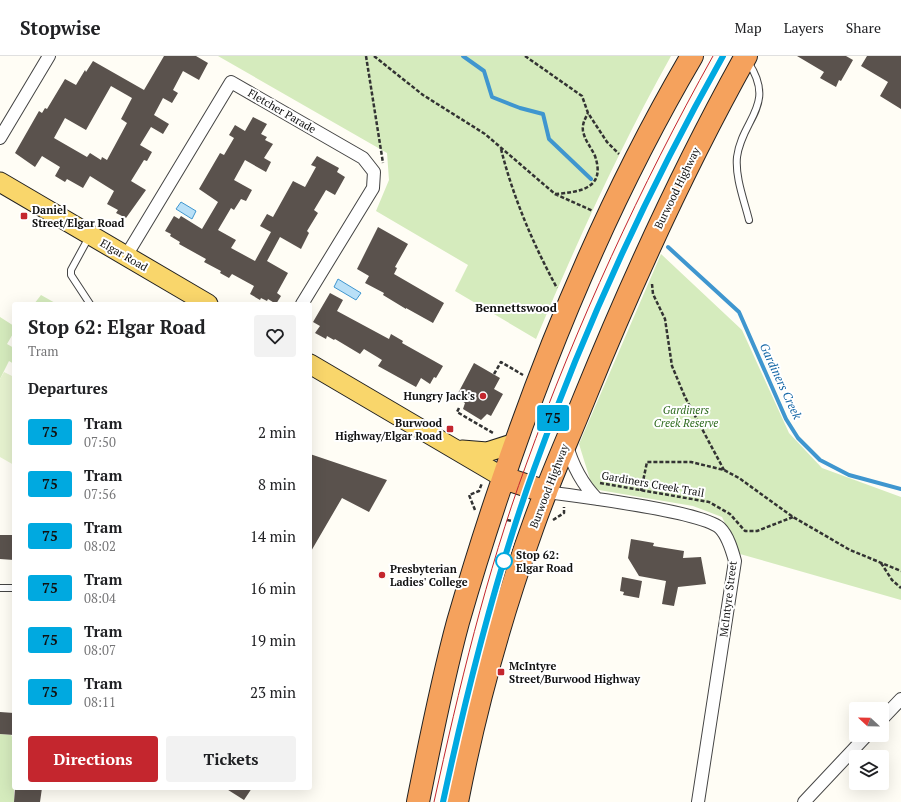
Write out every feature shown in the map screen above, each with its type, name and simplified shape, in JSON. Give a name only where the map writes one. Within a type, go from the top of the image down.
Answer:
[{"type":"highway","points":[[418,802],[436,713],[458,623],[492,514],[496,473],[505,441],[544,365],[593,248],[648,135],[692,56]]},
{"type":"highway","name":"Burwood Highway","points":[[457,802],[485,685],[513,586],[546,492],[622,306],[659,224],[745,56]]},
{"type":"highway","points":[[496,473],[546,492]]},
{"type":"main road","name":"Elgar Road","points":[[0,182],[205,302]]},
{"type":"main road","points":[[312,365],[496,473]]},
{"type":"main road","points":[[455,449],[487,452],[505,441]]},
{"type":"street","points":[[0,138],[49,56]]},
{"type":"street","name":"Fletcher Parade","points":[[126,256],[231,82],[363,158],[374,172]]},
{"type":"street","points":[[303,302],[373,188],[374,172]]},
{"type":"street","points":[[566,442],[582,482],[597,499]]},
{"type":"street","name":"McIntyre Street","points":[[546,492],[597,499],[694,516],[720,528],[732,547],[735,561],[698,802]]},
{"type":"street","points":[[889,712],[901,699]]},
{"type":"street","points":[[804,802],[860,742]]},
{"type":"lane","points":[[745,56],[753,68],[759,86],[756,110],[737,155],[738,176],[749,220]]},
{"type":"lane","points":[[89,302],[71,275],[71,270],[90,235]]},
{"type":"lane","points":[[0,588],[12,588]]},
{"type":"path","points":[[366,56],[381,145],[383,167],[374,172]]},
{"type":"path","points":[[374,56],[423,96],[485,134],[555,194],[595,212]]},
{"type":"path","points":[[525,56],[582,96],[588,113],[607,142],[621,156]]},
{"type":"path","points":[[555,194],[573,193],[587,189],[594,182],[599,172],[594,155],[585,139],[583,129],[584,120],[588,113]]},
{"type":"path","points":[[501,148],[508,178],[536,248],[559,292]]},
{"type":"path","points":[[651,279],[653,294],[665,319],[672,366],[685,397],[724,470]]},
{"type":"path","points":[[494,374],[501,362],[525,376]]},
{"type":"path","points":[[459,408],[457,412],[505,441]]},
{"type":"path","points":[[641,491],[647,462],[691,462],[724,470],[739,478],[793,517],[850,550],[901,571]]},
{"type":"path","points":[[496,473],[478,491],[468,495],[475,511],[482,510],[533,526]]},
{"type":"path","name":"Gardiners Creek Trail","points":[[596,482],[709,502],[730,514],[745,531],[757,531],[793,517]]},
{"type":"path","points":[[881,563],[892,580],[901,588]]},
{"type":"green space","points":[[218,56],[671,56],[634,125],[600,195],[536,339],[455,291],[468,265],[376,211],[389,180],[387,153]]},
{"type":"green space","name":"Gardiners Creek Reserve","points":[[661,254],[742,330],[789,433],[822,468],[901,497],[901,600],[740,554],[722,517],[693,506],[593,489],[579,444]]},
{"type":"green space","points":[[41,295],[53,302],[36,302]]},
{"type":"green space","points":[[0,317],[12,325],[12,335],[7,344],[12,347],[12,363],[9,361],[0,379]]},
{"type":"green space","points":[[4,372],[12,376],[12,464],[0,457],[0,379]]},
{"type":"green space","points":[[0,734],[11,735],[12,737],[12,790],[14,790],[14,802],[0,802]]},
{"type":"water","points":[[181,202],[196,211],[192,219],[176,209]]},
{"type":"water","points":[[338,279],[361,293],[356,300],[334,287]]},
{"type":"building","points":[[164,56],[196,56],[208,63],[199,80],[183,71],[173,90],[178,93],[172,103],[163,98],[154,115],[169,124],[163,134],[151,127],[140,145],[152,152],[147,161],[144,160],[131,181],[146,190],[126,218],[116,213],[118,210],[107,204],[114,191],[90,176],[83,188],[67,179],[65,182],[55,176],[60,167],[42,156],[35,167],[15,153],[39,111],[42,113],[45,108],[47,109],[65,79],[76,85],[85,70],[86,72],[93,61],[144,90]],"holes":[[[111,86],[132,98],[121,119],[127,123],[107,160],[102,157],[101,160],[90,153],[87,157],[54,138],[65,118],[86,130]]]},
{"type":"building","points":[[797,56],[846,56],[853,60],[836,87],[820,78],[824,72]]},
{"type":"building","points":[[867,56],[901,56],[901,109],[880,96],[888,82],[861,66]]},
{"type":"building","points":[[253,117],[267,124],[261,134],[267,137],[265,140],[273,144],[264,158],[271,162],[266,172],[245,160],[234,180],[252,190],[246,201],[241,199],[234,210],[231,208],[218,230],[236,240],[231,248],[255,261],[271,232],[260,226],[267,214],[273,217],[293,181],[305,187],[316,167],[311,165],[317,156],[339,168],[337,172],[345,177],[335,195],[326,190],[314,210],[318,213],[307,231],[309,233],[301,249],[280,237],[267,261],[288,273],[277,293],[281,296],[277,302],[273,302],[268,299],[267,301],[261,298],[260,300],[250,294],[254,286],[232,274],[229,278],[220,273],[221,271],[204,262],[206,259],[179,244],[180,242],[165,231],[174,216],[179,219],[181,216],[202,229],[218,202],[199,189],[220,153],[224,155],[234,138],[229,135],[235,125],[245,131]]},
{"type":"building","points":[[378,227],[408,244],[395,267],[397,268],[394,274],[444,303],[433,323],[406,309],[383,295],[384,293],[365,283],[369,276],[357,269]]},
{"type":"building","points":[[330,293],[343,300],[337,311],[389,339],[391,334],[403,341],[402,343],[443,366],[436,378],[434,377],[430,384],[421,378],[416,387],[378,366],[382,360],[364,349],[360,354],[335,339],[334,340],[327,336],[326,339],[315,333],[320,326],[313,322]]},
{"type":"building","points":[[474,363],[500,378],[494,389],[503,394],[491,416],[487,414],[481,420],[463,409],[465,403],[456,397]]},
{"type":"building","points":[[312,455],[387,480],[369,512],[342,498],[312,550]]},
{"type":"building","points":[[0,535],[12,535],[12,560],[0,559]]},
{"type":"building","points":[[631,539],[654,543],[653,546],[684,551],[683,558],[701,557],[706,584],[678,587],[674,606],[662,604],[666,581],[639,576],[628,558]]},
{"type":"building","points":[[622,577],[642,581],[639,598],[623,595],[624,592],[620,591]]},
{"type":"building","points":[[0,712],[12,713],[12,735],[0,734]]},
{"type":"building","points":[[15,790],[42,790],[40,802],[14,802]]},
{"type":"building","points":[[228,790],[251,790],[244,800]]},
{"type":"waterway","name":"Gardiners Creek","points":[[463,56],[484,71],[492,97],[520,108],[543,114],[549,139],[591,179]]},
{"type":"waterway","name":"Gardiners Creek","points":[[668,247],[739,312],[786,419],[798,438],[820,460],[849,475],[901,489]]},
{"type":"tram line","points":[[434,802],[474,632],[498,548],[526,465],[566,360],[611,257],[660,155],[713,56]]},
{"type":"tram line","points":[[443,802],[472,675],[494,592],[520,510],[553,416],[596,310],[644,207],[669,156],[723,56]]},
{"type":"tram line","name":"75","points":[[443,802],[477,654],[517,518],[550,424],[620,257],[700,96],[723,56]]},
{"type":"place","name":"Daniel Street/Elgar Road","points":[[24,216]]},
{"type":"place","name":"Hungry Jack's","points":[[483,396]]},
{"type":"place","name":"Burwood Highway/Elgar Road","points":[[450,429]]},
{"type":"place","name":"Stop 62: Elgar Road","points":[[504,561]]},
{"type":"place","name":"Presbyterian Ladies' College","points":[[382,575]]},
{"type":"place","name":"McIntyre Street/Burwood Highway","points":[[501,672]]},
{"type":"district","name":"Bennettswood","points":[[516,307]]}]
